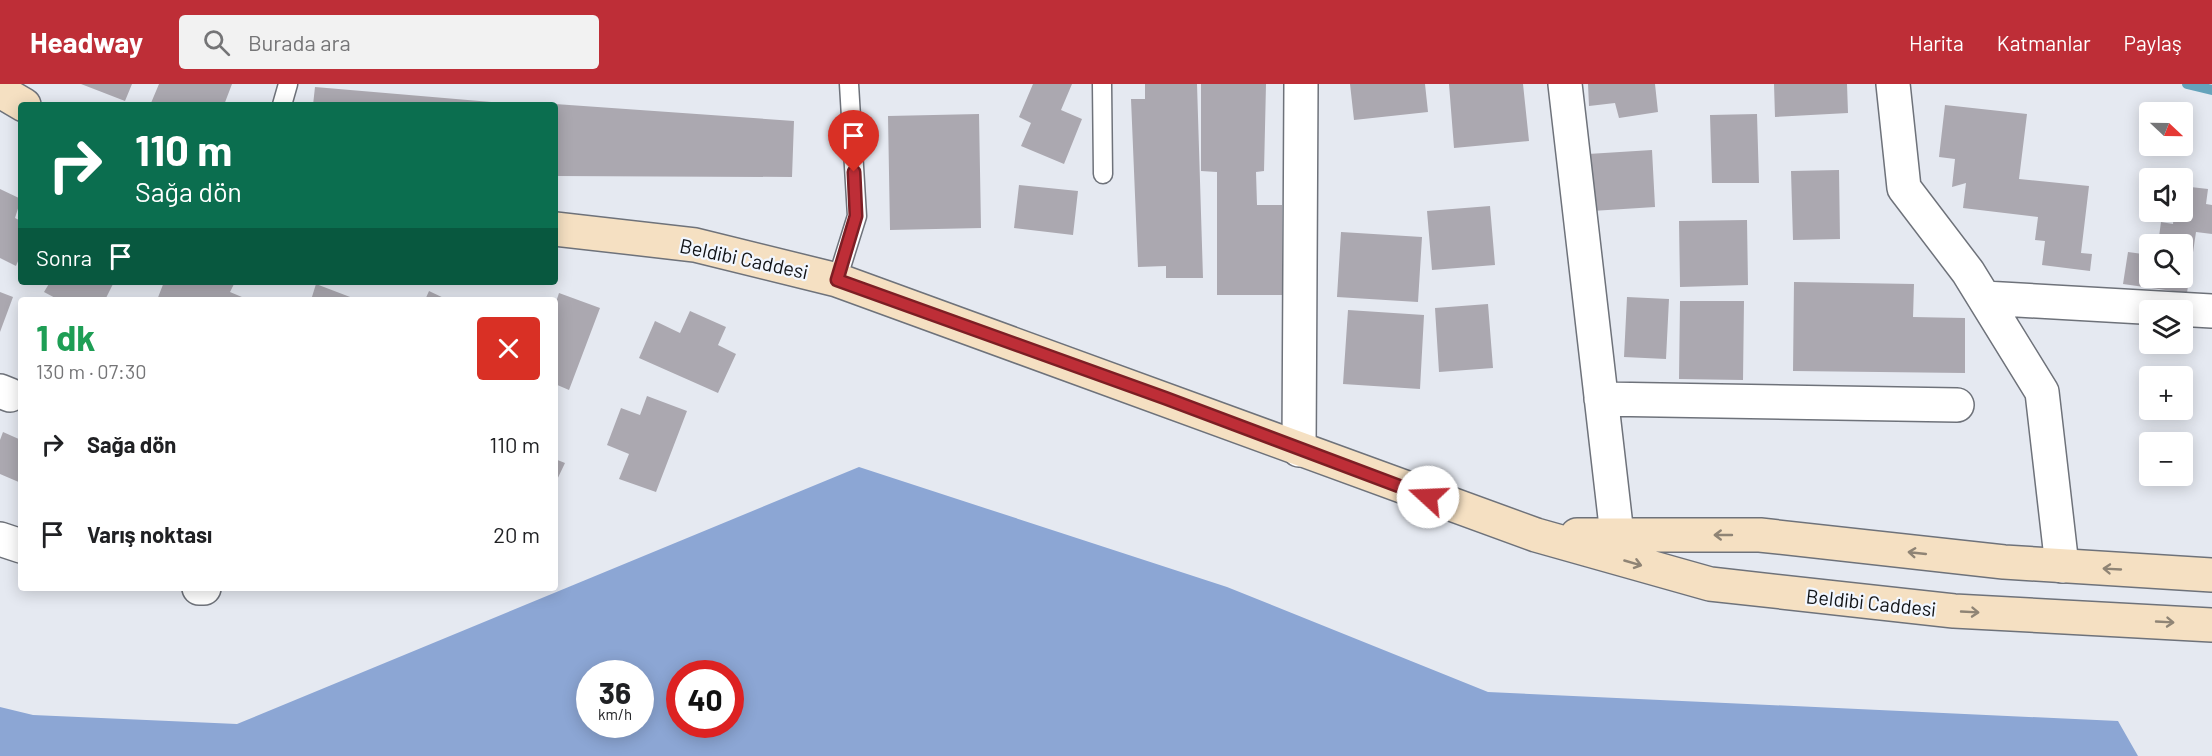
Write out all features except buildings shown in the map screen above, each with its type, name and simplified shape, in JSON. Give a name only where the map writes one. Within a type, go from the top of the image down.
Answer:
[{"type":"street","points":[[1299,450],[1301,84]]},
{"type":"street","points":[[1565,84],[1617,535]]},
{"type":"street","points":[[1893,84],[1904,188],[1968,272],[2042,392],[2062,566]]},
{"type":"street","points":[[0,91],[19,102]]},
{"type":"street","name":"Beldibi Caddesi","points":[[558,229],[695,245],[837,280],[1536,535],[1710,584],[1954,611],[2212,625]]},
{"type":"street","points":[[1984,298],[2212,311]]},
{"type":"street","points":[[1601,399],[1957,405]]},
{"type":"street","name":"Beldibi Caddesi","points":[[1536,535],[1760,535],[2004,562],[2212,575]]},
{"type":"street","points":[[0,539],[18,545]]},
{"type":"lane","points":[[283,102],[288,84]]},
{"type":"lane","points":[[837,280],[856,216],[849,84]]},
{"type":"lane","points":[[1102,84],[1103,174]]},
{"type":"shaded area","points":[[859,467],[1227,587],[1488,692],[2118,721],[2138,756],[0,756],[0,707],[33,715],[237,724]]},
{"type":"waterway","points":[[2187,84],[2212,90]]},
{"type":"route","points":[[854,172],[856,216],[837,280],[1165,398],[1428,497]]}]
